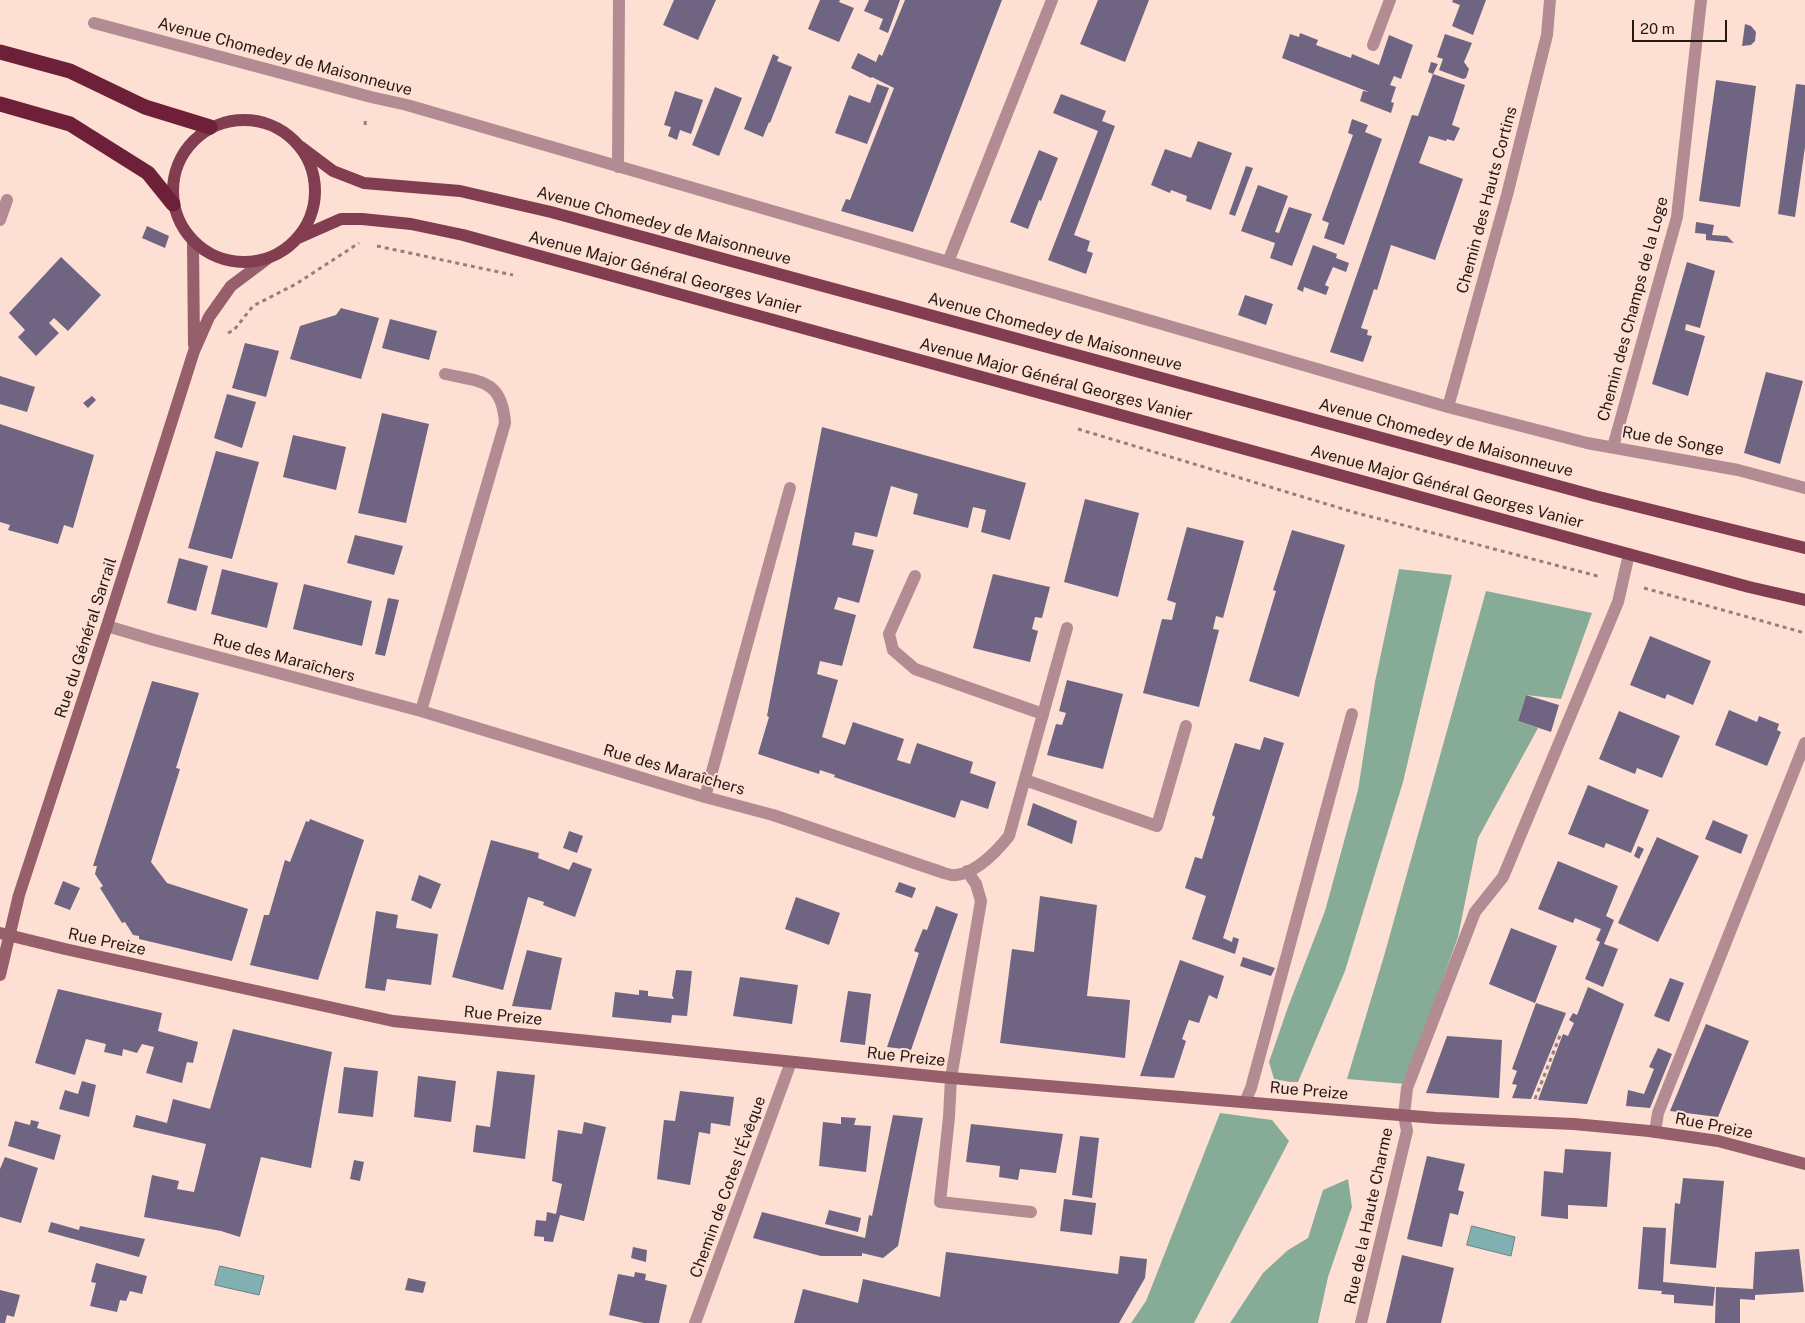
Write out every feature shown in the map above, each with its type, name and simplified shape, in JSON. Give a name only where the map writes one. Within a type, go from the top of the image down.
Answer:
[{"type":"highway","points":[[0,52],[70,71],[145,107],[210,128]]},
{"type":"highway","points":[[0,104],[70,124],[148,173],[173,204]]},
{"type":"main road","points":[[234,119],[259,120],[282,130],[301,147],[312,169],[316,187],[314,205],[308,221],[298,238],[284,250],[267,259],[249,262],[230,261],[212,255],[193,242],[180,225],[173,204],[172,181],[179,159],[192,141],[210,128],[234,119]]},
{"type":"main road","name":"Avenue Chomedey de Maisonneuve","points":[[301,147],[333,171],[364,183],[460,191],[551,212],[1596,496],[1805,548]]},
{"type":"main road","name":"Avenue Major Général Georges Vanier","points":[[298,238],[341,220],[362,219],[411,224],[463,235],[1749,587],[1805,600]]},
{"type":"street","points":[[618,167],[619,0]]},
{"type":"street","points":[[948,262],[1052,0]]},
{"type":"street","points":[[1373,45],[1390,0]]},
{"type":"street","name":"Chemin des Hauts Cortins","points":[[1448,407],[1507,195],[1547,35],[1550,0]]},
{"type":"street","name":"Chemin des Champs de la Loge","points":[[1613,447],[1677,216],[1701,0]]},
{"type":"street","name":"Avenue Chomedey de Maisonneuve","points":[[94,23],[407,105],[1448,407]]},
{"type":"street","points":[[0,220],[7,200]]},
{"type":"street","name":"Rue du Général Sarrail","points":[[193,242],[194,351]]},
{"type":"street","name":"Rue du Général Sarrail","points":[[0,975],[4,934],[19,895],[107,626],[194,351],[209,317],[231,286],[267,259]]},
{"type":"street","points":[[421,712],[505,423],[504,407],[496,393],[487,384],[445,374]]},
{"type":"street","name":"Rue de Songe","points":[[1448,407],[1587,443],[1738,470],[1805,488]]},
{"type":"street","points":[[705,797],[790,488]]},
{"type":"street","name":"Rue de la Haute Charme","points":[[1362,1323],[1407,1130],[1404,1115],[1407,1088],[1475,912],[1503,877],[1618,602],[1629,554]]},
{"type":"street","points":[[915,576],[890,634],[893,650],[915,669],[1043,714]]},
{"type":"street","name":"Rue des Maraîchers","points":[[107,626],[421,712],[705,797],[773,815],[944,874],[956,876],[995,853],[1009,836],[1067,628]]},
{"type":"street","points":[[1245,1102],[1352,714]]},
{"type":"street","points":[[1025,780],[1157,826],[1186,726]]},
{"type":"street","points":[[1655,1132],[1658,1113],[1805,742]]},
{"type":"street","points":[[967,871],[976,884],[982,901],[951,1078],[949,1118],[940,1202],[1031,1212]]},
{"type":"street","name":"Rue Preize","points":[[4,934],[393,1021],[951,1078],[1404,1115],[1574,1124],[1655,1132],[1718,1141],[1805,1164]]},
{"type":"street","name":"Chemin de Cotes l'Évêque","points":[[695,1323],[791,1062]]},
{"type":"path","points":[[194,351],[234,330],[253,306],[296,284],[361,242]]},
{"type":"path","points":[[370,244],[514,275]]},
{"type":"path","points":[[1075,428],[1353,512],[1805,633]]},
{"type":"path","points":[[1533,1104],[1561,1033]]},
{"type":"green space","points":[[1399,569],[1452,575],[1403,782],[1345,971],[1298,1082],[1274,1079],[1269,1062],[1325,911],[1358,790],[1375,682]]},
{"type":"green space","points":[[1486,591],[1592,613],[1561,699],[1526,695],[1518,721],[1538,728],[1478,838],[1458,937],[1405,1084],[1347,1079],[1384,956]]},
{"type":"green space","points":[[1220,1113],[1272,1120],[1289,1141],[1194,1323],[1131,1323],[1146,1301]]},
{"type":"green space","points":[[1348,1179],[1352,1207],[1328,1277],[1318,1323],[1230,1323],[1263,1273],[1288,1250],[1308,1238],[1323,1190]]},
{"type":"water","points":[[1472,1226],[1515,1237],[1511,1256],[1467,1245]]},
{"type":"water","points":[[220,1266],[264,1276],[259,1295],[215,1285]]},
{"type":"building","points":[[674,0],[716,0],[698,40],[663,25]]},
{"type":"building","points":[[820,0],[840,0],[839,2],[854,8],[839,42],[808,29]]},
{"type":"building","points":[[869,0],[900,0],[888,33],[879,29],[883,19],[864,11]]},
{"type":"building","points":[[905,0],[1002,0],[913,232],[841,211],[846,199],[850,200],[894,88],[851,68],[858,53],[876,62],[879,54],[882,56]]},
{"type":"building","points":[[1098,0],[1149,0],[1125,62],[1080,44]]},
{"type":"building","points":[[1453,0],[1486,0],[1473,35],[1452,26],[1460,5],[1452,2]]},
{"type":"building","points":[[1745,24],[1751,26],[1756,32],[1755,41],[1751,45],[1742,46]]},
{"type":"building","points":[[1300,33],[1318,40],[1316,45],[1351,58],[1352,54],[1379,65],[1389,35],[1413,45],[1401,79],[1394,76],[1390,85],[1396,87],[1391,102],[1394,103],[1391,113],[1360,101],[1363,91],[1369,92],[1282,58],[1290,34],[1299,37]]},
{"type":"building","points":[[1445,34],[1472,43],[1464,62],[1469,69],[1466,78],[1463,79],[1439,70],[1443,59],[1437,57]]},
{"type":"building","points":[[773,54],[779,57],[777,61],[792,67],[763,137],[744,129]]},
{"type":"building","points":[[1431,62],[1438,64],[1433,74],[1428,72]]},
{"type":"building","points":[[1433,74],[1465,85],[1452,125],[1460,128],[1454,141],[1447,139],[1446,141],[1429,136],[1419,163],[1463,179],[1435,260],[1391,245],[1377,290],[1374,289],[1361,328],[1368,330],[1367,335],[1372,336],[1363,362],[1330,352],[1412,115],[1418,116]]},
{"type":"building","points":[[1716,80],[1756,86],[1740,207],[1699,201]]},
{"type":"building","points":[[877,84],[889,88],[867,144],[835,133],[849,95],[870,103]]},
{"type":"building","points":[[1796,84],[1805,85],[1805,147],[1795,217],[1778,214]]},
{"type":"building","points":[[715,87],[742,98],[719,156],[692,145]]},
{"type":"building","points":[[675,91],[703,100],[691,134],[680,130],[677,140],[668,136],[671,127],[664,125]]},
{"type":"building","points":[[1061,94],[1106,111],[1102,121],[1115,126],[1074,235],[1090,241],[1087,251],[1093,253],[1086,274],[1048,260],[1098,131],[1053,113]]},
{"type":"building","points":[[1352,119],[1368,125],[1365,132],[1382,139],[1344,245],[1324,238],[1329,223],[1322,220],[1353,135],[1348,133]]},
{"type":"building","points":[[1198,141],[1232,153],[1211,210],[1186,201],[1187,196],[1171,190],[1170,193],[1151,185],[1165,149],[1191,158]]},
{"type":"building","points":[[1039,150],[1058,158],[1028,229],[1010,222]]},
{"type":"building","points":[[1246,166],[1253,168],[1235,216],[1229,214]]},
{"type":"building","points":[[1258,185],[1288,196],[1275,232],[1279,233],[1289,207],[1312,214],[1292,266],[1270,258],[1275,243],[1241,231]]},
{"type":"building","points":[[1696,222],[1714,225],[1712,235],[1727,236],[1734,243],[1706,240],[1706,234],[1695,233]]},
{"type":"building","points":[[147,226],[169,236],[165,248],[142,238]]},
{"type":"building","points":[[1313,245],[1337,254],[1336,258],[1349,263],[1346,272],[1333,267],[1325,285],[1329,287],[1326,295],[1304,287],[1303,292],[1297,289]]},
{"type":"building","points":[[61,257],[101,295],[68,331],[54,318],[49,323],[59,333],[36,356],[18,337],[25,330],[9,313]]},
{"type":"building","points":[[1687,262],[1715,271],[1700,328],[1686,324],[1685,330],[1705,336],[1688,396],[1652,384]]},
{"type":"building","points":[[1245,295],[1273,304],[1266,325],[1238,315]]},
{"type":"building","points":[[341,308],[379,318],[361,379],[290,359],[300,326],[336,315]]},
{"type":"building","points":[[390,319],[437,331],[429,360],[382,348]]},
{"type":"building","points":[[245,343],[279,351],[266,397],[232,388]]},
{"type":"building","points":[[1766,372],[1803,381],[1780,464],[1744,453]]},
{"type":"building","points":[[0,376],[35,387],[27,412],[0,404]]},
{"type":"building","points":[[227,394],[256,402],[242,448],[214,438]]},
{"type":"building","points":[[92,396],[96,400],[88,408],[83,403]]},
{"type":"building","points":[[382,413],[429,424],[406,523],[358,513]]},
{"type":"building","points":[[0,424],[94,455],[73,528],[64,525],[58,544],[8,530],[10,525],[0,522]]},
{"type":"building","points":[[822,427],[1026,483],[1010,540],[981,532],[986,510],[973,507],[968,528],[913,514],[918,494],[891,486],[877,537],[855,532],[852,545],[874,550],[859,603],[838,597],[834,609],[856,615],[842,666],[820,661],[817,674],[838,680],[822,737],[845,745],[853,722],[904,739],[897,760],[910,764],[917,743],[973,762],[970,773],[996,782],[988,809],[961,800],[955,818],[834,777],[835,775],[820,770],[819,774],[758,754],[769,717],[767,716]]},
{"type":"building","points":[[293,435],[346,447],[336,490],[283,477]]},
{"type":"building","points":[[216,451],[259,462],[232,559],[188,548]]},
{"type":"building","points":[[1085,499],[1139,513],[1118,597],[1064,582]]},
{"type":"building","points":[[1187,527],[1244,541],[1223,618],[1216,616],[1213,629],[1219,630],[1199,707],[1143,693],[1162,619],[1172,620],[1176,603],[1167,600]]},
{"type":"building","points":[[1292,530],[1345,545],[1299,697],[1249,681],[1276,591],[1273,590]]},
{"type":"building","points":[[355,535],[403,546],[394,575],[347,563]]},
{"type":"building","points":[[179,558],[208,566],[196,611],[167,603]]},
{"type":"building","points":[[222,569],[278,583],[267,628],[211,614]]},
{"type":"building","points":[[993,574],[1050,587],[1042,618],[1035,617],[1032,629],[1038,631],[1030,662],[973,648]]},
{"type":"building","points":[[304,584],[372,601],[362,646],[293,629]]},
{"type":"building","points":[[388,598],[399,600],[385,656],[375,654]]},
{"type":"building","points":[[1650,636],[1711,661],[1693,705],[1667,694],[1665,699],[1630,685]]},
{"type":"building","points":[[1067,680],[1123,694],[1103,769],[1047,755],[1056,724],[1062,725],[1066,713],[1059,711]]},
{"type":"building","points":[[152,681],[199,693],[176,768],[180,769],[151,862],[167,883],[248,909],[232,961],[139,939],[139,936],[133,935],[125,922],[122,923],[100,888],[103,886],[95,874],[97,866],[93,866]]},
{"type":"building","points":[[1526,695],[1559,705],[1551,732],[1518,721]]},
{"type":"building","points":[[1729,710],[1757,722],[1759,716],[1779,724],[1777,730],[1781,732],[1767,766],[1715,745]]},
{"type":"building","points":[[1619,711],[1680,736],[1662,778],[1637,768],[1635,774],[1599,759]]},
{"type":"building","points":[[1264,737],[1284,743],[1223,938],[1232,942],[1233,937],[1239,939],[1235,954],[1192,939],[1206,896],[1185,888],[1195,857],[1202,859],[1215,817],[1212,815],[1235,743],[1260,750]]},
{"type":"building","points":[[1588,785],[1649,810],[1631,853],[1606,843],[1604,848],[1568,834]]},
{"type":"building","points":[[1033,803],[1077,821],[1072,844],[1027,825]]},
{"type":"building","points":[[310,819],[364,840],[318,980],[250,965],[264,915],[269,915],[285,860],[290,862],[306,821],[309,822]]},
{"type":"building","points":[[1713,820],[1748,835],[1741,854],[1705,839]]},
{"type":"building","points":[[569,831],[583,836],[577,853],[563,848]]},
{"type":"building","points":[[1657,837],[1699,856],[1658,942],[1618,923]]},
{"type":"building","points":[[491,840],[539,853],[538,858],[569,870],[573,862],[592,869],[575,917],[543,905],[544,902],[528,897],[503,990],[452,977]]},
{"type":"building","points":[[1638,846],[1644,849],[1639,859],[1634,856]]},
{"type":"building","points":[[1558,861],[1618,886],[1606,916],[1614,920],[1604,944],[1618,949],[1603,987],[1585,979],[1600,942],[1596,940],[1601,929],[1575,918],[1573,923],[1538,909]]},
{"type":"building","points":[[419,875],[441,884],[431,909],[411,900]]},
{"type":"building","points":[[63,881],[80,888],[70,910],[54,904]]},
{"type":"building","points":[[899,882],[916,888],[912,898],[895,892]]},
{"type":"building","points":[[1040,896],[1097,905],[1087,996],[1130,1000],[1125,1058],[1000,1043],[1012,949],[1034,952]]},
{"type":"building","points":[[796,897],[840,913],[829,945],[785,929]]},
{"type":"building","points":[[936,906],[958,914],[911,1050],[887,1047],[919,953],[914,951],[923,929],[927,930]]},
{"type":"building","points":[[376,911],[398,915],[396,928],[438,934],[431,985],[387,979],[385,991],[365,988]]},
{"type":"building","points":[[1511,928],[1557,946],[1535,1003],[1489,984]]},
{"type":"building","points":[[527,950],[562,958],[551,1010],[512,1006]]},
{"type":"building","points":[[1243,957],[1275,968],[1271,976],[1240,966]]},
{"type":"building","points":[[1180,960],[1224,976],[1217,999],[1209,995],[1199,1023],[1189,1020],[1182,1039],[1186,1041],[1174,1078],[1140,1076]]},
{"type":"building","points":[[676,970],[692,971],[687,1016],[672,1015],[671,1023],[612,1017],[615,992],[639,995],[639,990],[648,991],[648,996],[674,999],[672,995]]},
{"type":"building","points":[[740,977],[798,985],[792,1024],[733,1016]]},
{"type":"building","points":[[1670,978],[1684,983],[1669,1022],[1654,1016]]},
{"type":"building","points":[[1588,987],[1624,1004],[1587,1104],[1538,1100],[1563,1034],[1568,1036],[1574,1023],[1569,1020],[1573,1013],[1577,1015]]},
{"type":"building","points":[[58,989],[162,1013],[158,1031],[198,1042],[193,1063],[187,1062],[182,1083],[146,1073],[154,1047],[142,1044],[137,1053],[123,1049],[122,1056],[104,1052],[106,1044],[86,1039],[75,1075],[35,1063]]},
{"type":"building","points":[[848,991],[871,994],[865,1045],[840,1042]]},
{"type":"building","points":[[1536,1003],[1566,1013],[1531,1099],[1512,1098],[1517,1085],[1512,1084],[1517,1071],[1512,1069]]},
{"type":"building","points":[[1706,1024],[1749,1041],[1718,1117],[1670,1111]]},
{"type":"building","points":[[233,1029],[332,1052],[311,1168],[261,1157],[240,1237],[221,1231],[144,1217],[152,1175],[179,1181],[177,1189],[194,1192],[206,1144],[133,1127],[136,1115],[167,1123],[173,1099],[210,1109]]},
{"type":"building","points":[[1447,1036],[1502,1040],[1499,1098],[1426,1093]]},
{"type":"building","points":[[1658,1048],[1672,1054],[1650,1108],[1626,1106],[1628,1090],[1644,1094],[1654,1069],[1649,1067]]},
{"type":"building","points":[[344,1067],[378,1071],[373,1117],[338,1113]]},
{"type":"building","points":[[497,1071],[535,1075],[525,1159],[473,1152],[476,1125],[490,1127]]},
{"type":"building","points":[[418,1076],[456,1081],[451,1122],[414,1117]]},
{"type":"building","points":[[82,1081],[96,1085],[89,1117],[59,1109],[65,1090],[78,1094]]},
{"type":"building","points":[[680,1091],[734,1097],[730,1126],[711,1123],[710,1134],[699,1132],[690,1185],[657,1179],[664,1120],[675,1121]]},
{"type":"building","points":[[893,1115],[923,1118],[898,1246],[883,1258],[862,1253],[862,1256],[821,1256],[753,1238],[762,1212],[865,1238],[869,1215],[872,1216]]},
{"type":"building","points":[[841,1117],[856,1118],[854,1125],[871,1126],[866,1172],[819,1166],[823,1122],[841,1124]]},
{"type":"building","points":[[31,1120],[39,1122],[37,1128],[61,1135],[54,1160],[8,1146],[15,1121],[30,1125]]},
{"type":"building","points":[[584,1122],[606,1127],[584,1221],[560,1215],[553,1242],[544,1241],[544,1237],[534,1236],[536,1220],[546,1221],[547,1212],[556,1214],[562,1184],[552,1181],[558,1130],[582,1134]]},
{"type":"building","points":[[971,1124],[1063,1134],[1056,1173],[1020,1169],[1018,1180],[999,1177],[1000,1166],[966,1162]]},
{"type":"building","points":[[1080,1136],[1099,1138],[1092,1198],[1072,1195]]},
{"type":"building","points":[[1565,1149],[1611,1152],[1607,1207],[1568,1205],[1568,1219],[1541,1216],[1544,1171],[1563,1173]]},
{"type":"building","points":[[1427,1156],[1465,1164],[1458,1190],[1464,1192],[1458,1215],[1450,1213],[1442,1247],[1407,1239]]},
{"type":"building","points":[[5,1157],[38,1168],[21,1223],[0,1217],[0,1169]]},
{"type":"building","points":[[354,1160],[364,1162],[360,1181],[350,1179]]},
{"type":"building","points":[[1683,1178],[1724,1181],[1716,1268],[1670,1264],[1675,1203],[1680,1204]]},
{"type":"building","points":[[1064,1199],[1096,1203],[1092,1235],[1060,1231]]},
{"type":"building","points":[[829,1210],[861,1218],[858,1232],[825,1224]]},
{"type":"building","points":[[51,1222],[79,1230],[80,1226],[145,1239],[139,1257],[48,1232]]},
{"type":"building","points":[[1643,1227],[1666,1228],[1663,1282],[1715,1287],[1713,1306],[1674,1303],[1674,1295],[1661,1294],[1662,1291],[1638,1289]]},
{"type":"building","points":[[633,1247],[647,1250],[646,1262],[631,1258]]},
{"type":"building","points":[[1799,1249],[1804,1292],[1755,1295],[1755,1300],[1740,1299],[1740,1323],[1715,1323],[1716,1287],[1753,1289],[1755,1252]]},
{"type":"building","points":[[946,1252],[1118,1274],[1120,1256],[1147,1259],[1145,1278],[1119,1323],[794,1323],[803,1289],[858,1303],[863,1279],[940,1297]]},
{"type":"building","points":[[1402,1255],[1454,1268],[1441,1323],[1386,1323]]},
{"type":"building","points":[[96,1263],[147,1276],[142,1294],[130,1291],[126,1301],[120,1300],[117,1312],[90,1306],[96,1283],[91,1282]]},
{"type":"building","points":[[635,1272],[646,1274],[645,1280],[667,1285],[659,1323],[644,1323],[609,1315],[618,1274],[634,1277]]},
{"type":"building","points":[[408,1278],[426,1282],[423,1293],[405,1290]]},
{"type":"building","points":[[0,1290],[20,1295],[14,1317],[7,1315],[5,1323],[0,1323]]}]
